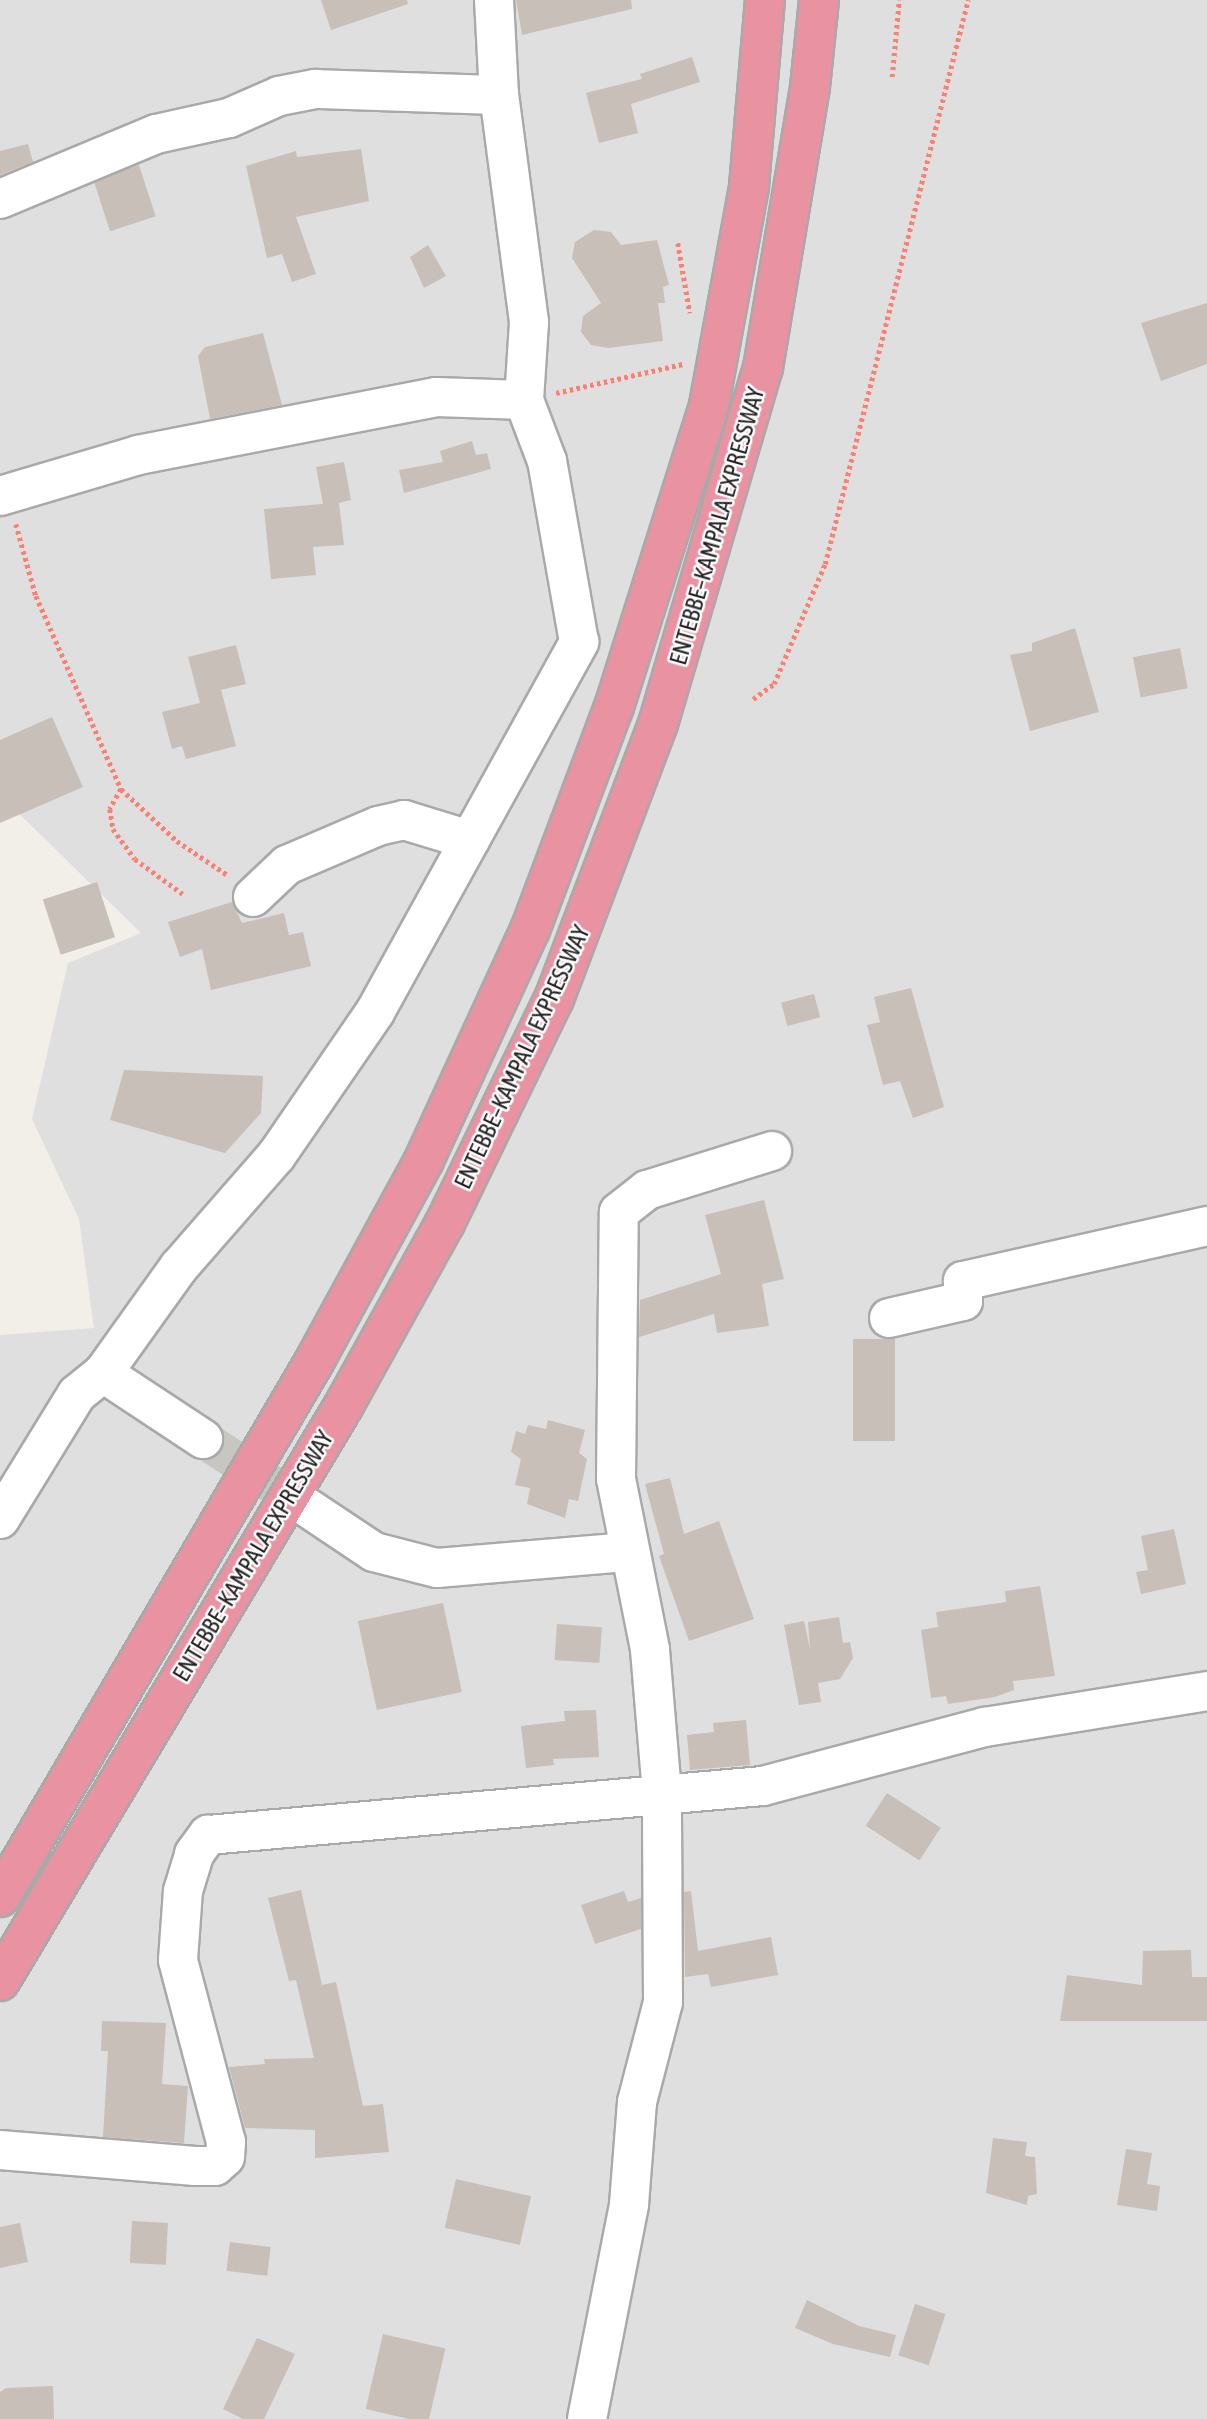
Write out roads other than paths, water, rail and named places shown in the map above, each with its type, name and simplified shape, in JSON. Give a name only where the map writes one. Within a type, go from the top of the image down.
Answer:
[{"type":"highway","name":"ENTEBBE–KAMPALA EXPRESSWAY","points":[[0,1897],[314,1362],[424,1160],[530,930],[614,707],[709,405],[749,186],[765,0]]},
{"type":"highway","name":"ENTEBBE–KAMPALA EXPRESSWAY","points":[[0,1981],[344,1405],[445,1223],[554,999],[658,724],[763,368],[810,88],[819,0]]},
{"type":"street","points":[[0,1519],[77,1394],[103,1373],[178,1267],[276,1156],[375,1012],[579,642],[547,461],[524,400],[529,322],[499,95],[494,0]]},
{"type":"street","points":[[0,199],[156,134],[229,118],[279,96],[316,89],[499,95]]},
{"type":"street","points":[[8,494],[138,454],[436,397],[524,400]]},
{"type":"street","points":[[253,897],[287,865],[378,826],[404,820],[470,840]]},
{"type":"street","points":[[587,2419],[629,2204],[637,2102],[663,2002],[662,1793],[650,1648],[628,1552],[616,1479],[618,1212],[647,1190],[772,1151]]},
{"type":"street","points":[[889,1318],[963,1301],[963,1281],[1207,1226]]},
{"type":"street","points":[[103,1373],[203,1439]]},
{"type":"street","points":[[308,1508],[374,1552],[437,1568],[628,1552]]},
{"type":"street","points":[[0,2150],[195,2166],[215,2166],[225,2157],[226,2142],[178,1960],[183,1891],[194,1854],[208,1835],[764,1786],[985,1727],[1207,1691]]},
{"type":"tunnel","points":[[203,1439],[308,1508]]}]
